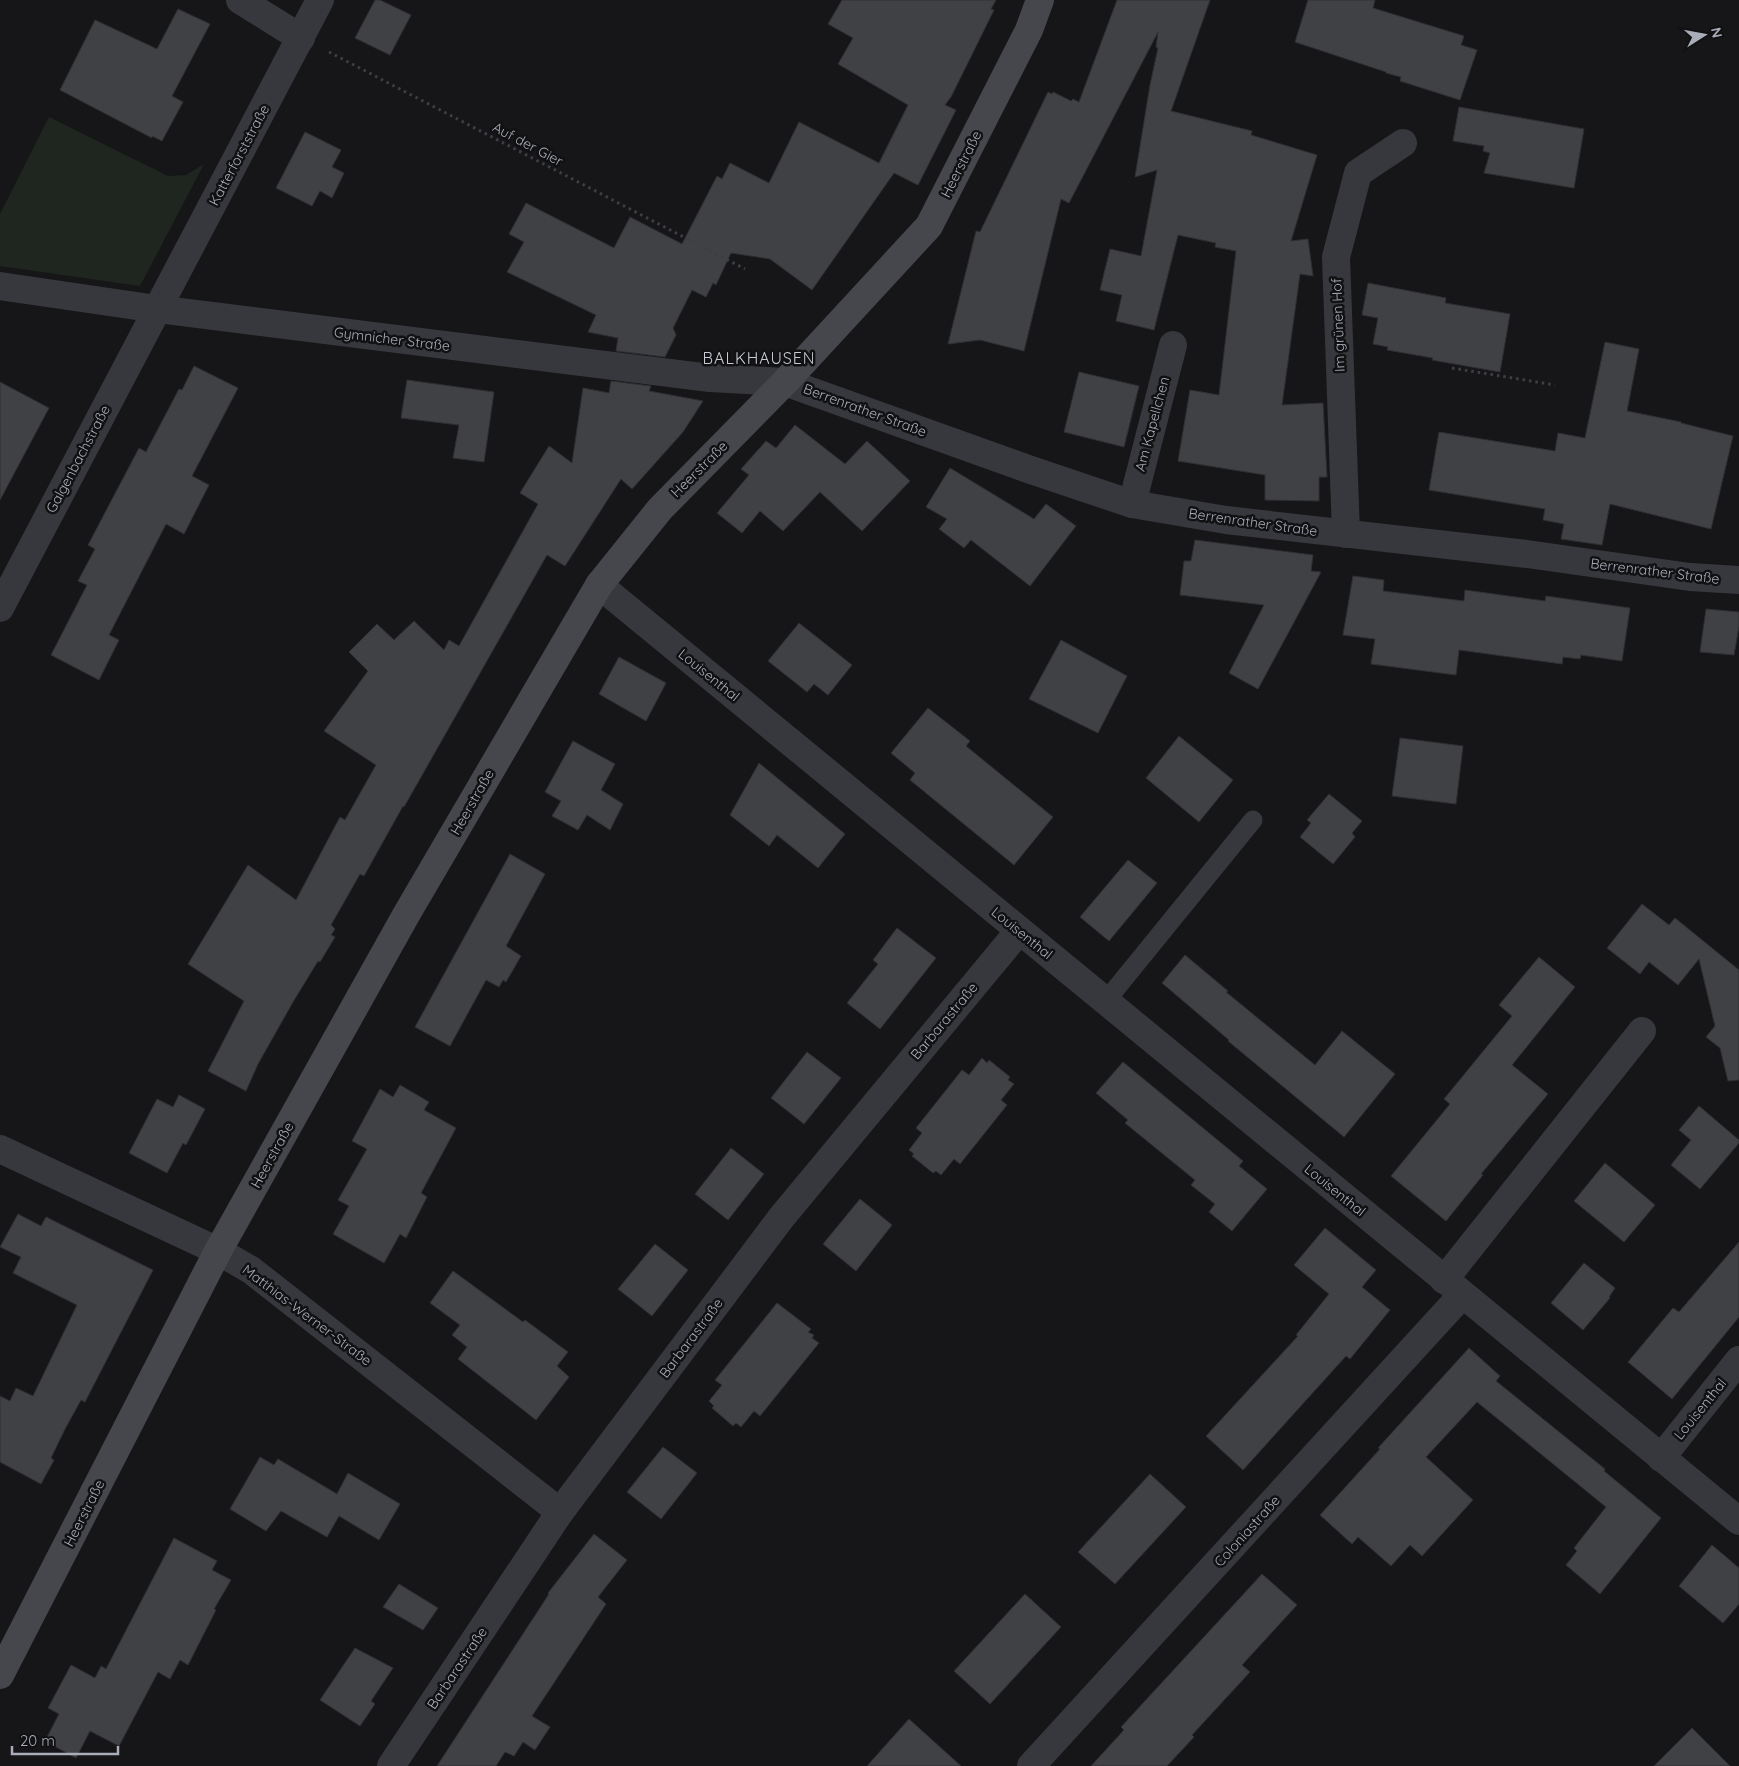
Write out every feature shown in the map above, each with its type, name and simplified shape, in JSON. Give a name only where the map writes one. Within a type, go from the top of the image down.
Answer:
[{"type":"main road","name":"Heerstraße","points":[[0,1675],[218,1252],[406,915],[599,585],[660,509],[785,382],[929,226],[1029,30],[1040,0]]},
{"type":"street","points":[[240,0],[302,38]]},
{"type":"street","name":"Katterforststraße","points":[[157,309],[302,38],[320,0]]},
{"type":"street","name":"Im grünen Hof","points":[[1346,534],[1336,256],[1358,173],[1403,143]]},
{"type":"street","name":"Gymnicher Straße","points":[[0,286],[157,309],[710,378],[785,382]]},
{"type":"street","name":"Galgenbachstraße","points":[[0,608],[157,309]]},
{"type":"street","name":"Am Kapellchen","points":[[1132,504],[1173,345]]},
{"type":"street","name":"Berrenrather Straße","points":[[785,382],[1132,504],[1226,520],[1527,554],[1690,577],[1739,580]]},
{"type":"street","name":"Louisenthal","points":[[599,585],[1739,1521]]},
{"type":"street","name":"Barbarastraße","points":[[391,1766],[560,1512],[781,1218],[1019,931]]},
{"type":"street","points":[[1454,1288],[1642,1031]]},
{"type":"street","name":"Matthias-Werner-Straße","points":[[0,1149],[218,1252],[251,1270],[560,1512]]},
{"type":"street","name":"Coloniastraße","points":[[1031,1766],[1454,1288]]},
{"type":"street","name":"Louisenthal","points":[[1661,1458],[1739,1360]]},
{"type":"lane","points":[[1106,1002],[1253,820]]},
{"type":"path","name":"Auf der Gier","points":[[302,38],[744,269]]},
{"type":"path","points":[[1452,368],[1555,385]]},
{"type":"shaded area","points":[[49,117],[168,176],[186,175],[204,164],[140,286],[0,266],[0,214]]},
{"type":"building","points":[[375,0],[380,0],[411,15],[390,55],[355,38]]},
{"type":"building","points":[[842,0],[996,0],[991,9],[994,10],[951,97],[945,105],[956,110],[918,185],[894,173],[812,290],[770,259],[731,253],[716,285],[713,283],[706,297],[692,290],[673,328],[676,335],[665,357],[616,351],[618,338],[588,332],[596,315],[507,272],[524,242],[509,234],[526,203],[614,248],[630,217],[682,244],[717,176],[722,179],[730,163],[769,183],[799,122],[879,163],[908,105],[838,64],[853,38],[828,24]]},
{"type":"building","points":[[1117,0],[1210,0],[1171,111],[1252,131],[1251,135],[1317,155],[1291,241],[1308,239],[1313,276],[1300,274],[1282,405],[1323,403],[1327,477],[1319,477],[1319,501],[1265,500],[1265,475],[1178,461],[1190,390],[1219,395],[1236,251],[1215,247],[1216,243],[1178,235],[1154,330],[1116,321],[1122,295],[1100,290],[1110,249],[1141,256],[1157,170],[1135,177],[1158,48],[1156,47],[1158,32],[1069,203],[1061,199],[1024,351],[980,340],[948,344],[976,231],[980,232],[1048,92],[1052,94],[1053,92],[1071,101],[1073,99],[1079,102]]},
{"type":"building","points":[[1308,0],[1375,0],[1373,8],[1464,36],[1461,45],[1477,50],[1460,100],[1400,81],[1401,77],[1295,42]]},
{"type":"building","points":[[178,9],[210,24],[172,96],[183,102],[162,141],[152,136],[152,138],[60,90],[95,20],[157,49]]},
{"type":"building","points":[[1459,107],[1584,129],[1574,188],[1484,173],[1490,153],[1483,151],[1484,146],[1453,141]]},
{"type":"building","points":[[305,132],[341,150],[332,167],[344,173],[332,198],[320,191],[312,206],[276,188]]},
{"type":"building","points":[[1368,283],[1446,298],[1445,303],[1510,314],[1500,372],[1432,360],[1433,358],[1387,350],[1388,347],[1373,344],[1378,318],[1362,315]]},
{"type":"building","points":[[1605,342],[1639,349],[1627,411],[1681,422],[1733,436],[1711,529],[1610,504],[1602,545],[1561,539],[1564,524],[1543,520],[1545,509],[1429,490],[1439,432],[1555,451],[1558,433],[1585,438]]},
{"type":"building","points":[[194,366],[238,388],[192,476],[209,485],[184,534],[166,524],[109,635],[119,640],[99,680],[51,655],[87,585],[78,581],[95,549],[88,545],[139,448],[146,452],[179,389],[182,390]]},
{"type":"building","points":[[1079,372],[1139,386],[1124,447],[1064,432]]},
{"type":"building","points":[[407,380],[494,392],[484,462],[453,458],[459,425],[401,418]]},
{"type":"building","points":[[611,381],[651,386],[649,391],[703,401],[683,432],[632,489],[621,479],[565,566],[547,555],[364,876],[360,874],[331,925],[335,929],[331,935],[335,937],[293,1002],[258,1064],[246,1091],[208,1071],[244,1001],[188,964],[248,865],[296,900],[340,817],[345,820],[376,765],[324,731],[368,671],[349,652],[377,624],[394,640],[414,621],[444,650],[449,640],[459,646],[538,504],[520,493],[549,446],[572,463],[583,388],[609,393]]},
{"type":"building","points":[[0,382],[49,408],[0,500]]},
{"type":"building","points":[[795,425],[845,464],[867,441],[910,481],[862,531],[820,492],[783,531],[760,511],[742,533],[717,513],[749,475],[741,469],[766,441],[776,448]]},
{"type":"building","points":[[950,468],[1034,519],[1046,504],[1076,526],[1030,586],[971,540],[964,548],[939,529],[947,519],[926,507]]},
{"type":"building","points":[[1195,540],[1313,555],[1311,571],[1321,572],[1258,689],[1229,673],[1264,605],[1180,595],[1184,561],[1191,561]]},
{"type":"building","points":[[1353,576],[1384,580],[1383,591],[1464,601],[1465,590],[1545,601],[1546,596],[1630,608],[1622,661],[1581,655],[1580,659],[1563,657],[1562,664],[1459,650],[1456,675],[1371,664],[1375,639],[1343,635]]},
{"type":"building","points":[[1706,609],[1739,612],[1739,626],[1734,655],[1700,652]]},
{"type":"building","points":[[799,623],[852,665],[828,695],[814,684],[807,692],[768,661]]},
{"type":"building","points":[[1061,640],[1127,676],[1098,733],[1029,699]]},
{"type":"building","points":[[619,657],[666,683],[646,721],[599,694]]},
{"type":"building","points":[[928,708],[970,741],[966,746],[1053,817],[1014,865],[910,780],[915,773],[891,753]]},
{"type":"building","points":[[1179,736],[1233,780],[1199,822],[1146,778]]},
{"type":"building","points":[[1400,738],[1463,746],[1456,804],[1392,796]]},
{"type":"building","points":[[573,741],[615,764],[601,790],[623,804],[610,830],[587,815],[578,830],[552,816],[561,801],[545,792]]},
{"type":"building","points":[[759,763],[845,834],[818,868],[777,835],[769,846],[730,815]]},
{"type":"building","points":[[1329,794],[1362,821],[1352,833],[1355,837],[1333,864],[1300,837],[1311,823],[1307,820]]},
{"type":"building","points":[[510,854],[545,874],[506,946],[521,956],[506,982],[503,980],[499,987],[486,980],[450,1046],[415,1027]]},
{"type":"building","points":[[1128,860],[1157,883],[1109,941],[1080,917]]},
{"type":"building","points":[[1642,904],[1669,925],[1675,918],[1739,970],[1739,1080],[1728,1081],[1720,1048],[1706,1037],[1715,1026],[1699,959],[1678,985],[1649,962],[1640,974],[1607,948]]},
{"type":"building","points":[[897,928],[936,958],[880,1029],[847,1003],[878,964],[873,960]]},
{"type":"building","points":[[1185,955],[1228,991],[1226,992],[1315,1065],[1342,1031],[1395,1074],[1344,1137],[1228,1041],[1162,983]]},
{"type":"building","points":[[1539,957],[1575,987],[1512,1065],[1548,1094],[1481,1174],[1483,1175],[1446,1221],[1391,1176],[1450,1104],[1444,1099],[1512,1016],[1499,1005]]},
{"type":"building","points":[[807,1052],[841,1078],[804,1124],[771,1098]]},
{"type":"building","points":[[982,1058],[987,1063],[989,1060],[1010,1077],[1008,1080],[1014,1084],[1001,1100],[1007,1105],[960,1164],[954,1159],[941,1175],[936,1171],[933,1173],[912,1156],[914,1154],[909,1150],[922,1133],[916,1128],[962,1070],[969,1075]]},
{"type":"building","points":[[1123,1062],[1243,1161],[1239,1166],[1267,1189],[1232,1231],[1209,1212],[1215,1204],[1191,1185],[1195,1180],[1125,1123],[1128,1120],[1096,1093]]},
{"type":"building","points":[[400,1085],[429,1102],[424,1110],[456,1128],[421,1193],[427,1197],[406,1238],[400,1234],[384,1263],[333,1234],[349,1206],[338,1200],[367,1149],[352,1141],[380,1089],[393,1097]]},
{"type":"building","points":[[179,1095],[205,1109],[186,1145],[183,1143],[167,1173],[129,1153],[157,1099],[173,1107]]},
{"type":"building","points":[[1699,1106],[1739,1140],[1739,1143],[1700,1189],[1671,1165],[1691,1140],[1679,1130]]},
{"type":"building","points":[[731,1148],[764,1174],[728,1220],[695,1194]]},
{"type":"building","points":[[1605,1163],[1655,1205],[1624,1242],[1574,1201]]},
{"type":"building","points":[[860,1199],[892,1225],[856,1271],[823,1244]]},
{"type":"building","points":[[18,1214],[41,1226],[46,1217],[153,1270],[85,1402],[81,1400],[65,1429],[51,1458],[54,1460],[41,1484],[0,1462],[0,1396],[10,1401],[16,1388],[33,1396],[77,1305],[13,1273],[21,1257],[0,1247]]},
{"type":"building","points":[[1325,1228],[1376,1270],[1362,1287],[1390,1310],[1350,1359],[1346,1356],[1243,1470],[1206,1436],[1298,1336],[1296,1335],[1329,1294],[1294,1265]]},
{"type":"building","points":[[1739,1242],[1739,1317],[1672,1399],[1628,1362],[1673,1308],[1679,1312]]},
{"type":"building","points":[[655,1244],[688,1270],[652,1316],[618,1289]]},
{"type":"building","points":[[1584,1263],[1615,1288],[1610,1298],[1583,1330],[1551,1303]]},
{"type":"building","points":[[453,1271],[568,1352],[557,1366],[569,1377],[536,1420],[458,1359],[467,1347],[452,1335],[460,1325],[430,1303]]},
{"type":"building","points":[[777,1303],[811,1329],[808,1332],[814,1335],[812,1338],[819,1343],[760,1416],[754,1411],[741,1427],[736,1423],[733,1426],[712,1408],[714,1406],[709,1401],[722,1385],[715,1380]]},
{"type":"building","points":[[1469,1348],[1500,1376],[1496,1381],[1605,1469],[1604,1471],[1661,1518],[1600,1594],[1566,1565],[1577,1551],[1574,1548],[1606,1507],[1477,1402],[1426,1457],[1473,1500],[1422,1556],[1410,1545],[1391,1566],[1358,1537],[1352,1544],[1320,1515]]},
{"type":"building","points":[[663,1447],[697,1473],[661,1519],[627,1492]]},
{"type":"building","points":[[260,1457],[274,1465],[278,1459],[337,1494],[348,1473],[400,1504],[379,1540],[339,1516],[327,1537],[281,1511],[266,1531],[230,1509]]},
{"type":"building","points":[[1150,1474],[1186,1507],[1115,1584],[1078,1552]]},
{"type":"building","points":[[594,1534],[627,1560],[598,1597],[606,1604],[532,1716],[550,1727],[535,1750],[523,1742],[514,1756],[505,1752],[496,1766],[437,1766],[548,1593]]},
{"type":"building","points":[[174,1538],[217,1561],[212,1570],[231,1580],[214,1609],[216,1610],[188,1665],[180,1660],[170,1679],[158,1672],[119,1746],[90,1731],[76,1758],[45,1741],[59,1714],[48,1708],[71,1665],[95,1678],[101,1666],[106,1669]]},
{"type":"building","points":[[1712,1545],[1739,1568],[1739,1604],[1723,1623],[1679,1586]]},
{"type":"building","points":[[1262,1574],[1297,1605],[1242,1665],[1250,1672],[1192,1735],[1194,1737],[1167,1766],[1091,1766],[1124,1730],[1121,1727]]},
{"type":"building","points":[[399,1584],[438,1608],[423,1630],[383,1607]]},
{"type":"building","points":[[1025,1594],[1061,1627],[990,1704],[954,1671]]},
{"type":"building","points":[[355,1648],[393,1668],[371,1701],[375,1704],[360,1726],[320,1700]]},
{"type":"building","points":[[909,1719],[961,1766],[867,1766]]},
{"type":"building","points":[[1692,1728],[1730,1766],[1654,1766]]},
{"type":"district","name":"BALKHAUSEN","points":[[759,358]]}]
